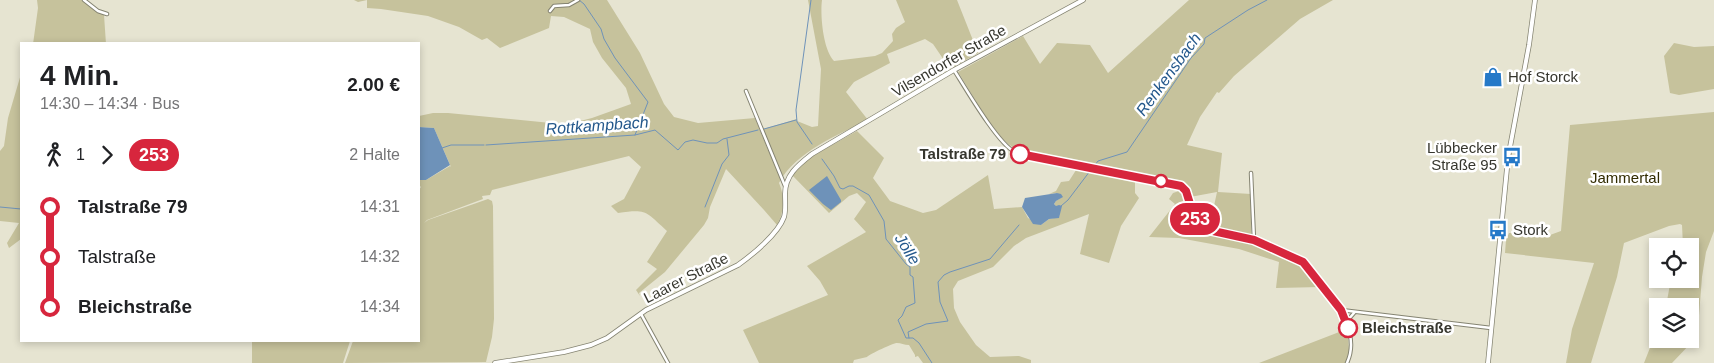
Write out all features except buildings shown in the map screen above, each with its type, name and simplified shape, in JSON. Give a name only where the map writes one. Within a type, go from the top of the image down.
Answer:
[{"type":"street","points":[[84,0],[98,11],[107,14]]},
{"type":"street","points":[[550,11],[554,6],[569,5],[578,0]]},
{"type":"street","name":"Vilsendorfer Straße","points":[[785,186],[790,173],[796,167],[828,144],[954,70],[1083,0]]},
{"type":"street","points":[[1488,363],[1508,158],[1529,45],[1535,0]]},
{"type":"street","points":[[954,70],[995,132],[1008,148],[1015,153],[1037,159],[1176,184],[1186,191],[1195,220],[1204,229],[1254,240],[1303,262],[1341,310],[1346,322],[1350,347],[1347,363]]},
{"type":"street","points":[[746,91],[785,186]]},
{"type":"street","points":[[1251,173],[1254,240]]},
{"type":"street","name":"Laarer Straße","points":[[495,363],[564,352],[591,345],[607,338],[641,314],[747,259],[776,230],[783,218],[786,206],[785,186]]},
{"type":"street","points":[[1341,310],[1491,328]]},
{"type":"street","points":[[1346,322],[1354,312]]},
{"type":"street","points":[[641,314],[668,363]]},
{"type":"green space","points":[[37,0],[82,0],[104,15],[106,42],[33,42],[38,8]]},
{"type":"green space","points":[[367,0],[607,0],[640,53],[664,104],[674,117],[698,123],[755,118],[768,150],[774,156],[763,129],[797,119],[797,121],[812,127],[818,126],[821,69],[808,0],[822,0],[821,14],[825,41],[830,56],[834,61],[875,56],[882,53],[893,41],[892,34],[896,28],[905,22],[896,0],[957,0],[978,53],[950,69],[933,44],[925,39],[887,54],[890,63],[854,82],[846,92],[868,120],[806,153],[786,172],[779,183],[783,205],[777,225],[726,169],[704,225],[665,272],[639,293],[640,296],[636,290],[657,269],[647,262],[667,231],[645,213],[635,211],[618,213],[611,206],[624,199],[641,167],[629,156],[492,190],[490,195],[482,196],[483,199],[427,220],[424,223],[488,199],[492,201],[494,319],[486,362],[345,363],[353,342],[420,342],[420,180],[426,180],[451,167],[434,128],[420,127],[420,116],[448,113],[551,123],[572,123],[631,104],[626,88],[602,58],[593,42],[590,29],[564,17],[551,16],[549,28],[500,48],[487,38],[482,40],[459,27],[428,16],[367,8]]},
{"type":"green space","points":[[1189,0],[1333,0],[1300,19],[1234,76],[1219,93],[1217,92],[1200,117],[1187,145],[1222,153],[1218,192],[1251,194],[1251,236],[1209,229],[1217,192],[1190,197],[1184,182],[1180,183],[1036,157],[1017,150],[997,132],[958,72],[1023,36],[1040,64],[1057,43],[1090,45],[1108,73]]},
{"type":"green space","points":[[1674,43],[1694,47],[1714,46],[1714,89],[1679,95],[1670,93],[1664,56]]},
{"type":"green space","points":[[20,77],[20,240],[9,248],[7,243],[19,223],[0,221],[0,151],[4,146],[8,118]]},
{"type":"green space","name":"Jammertal","points":[[1714,112],[1714,231],[1706,252],[1699,315],[1699,298],[1667,298],[1669,288],[1699,288],[1699,238],[1683,238],[1682,225],[1680,224],[1669,226],[1624,243],[1617,277],[1591,363],[1566,363],[1572,329],[1594,263],[1505,253],[1506,240],[1509,233],[1550,235],[1561,231],[1570,125]]},
{"type":"green space","points":[[857,131],[884,158],[873,178],[890,201],[923,213],[936,210],[988,175],[994,209],[1022,207],[1028,218],[1041,225],[1049,219],[1059,217],[1060,211],[1054,204],[1062,197],[1057,193],[1049,194],[1056,191],[1061,182],[1069,181],[1078,167],[1135,178],[1135,193],[1139,198],[1121,226],[1109,263],[1080,254],[1089,214],[1026,238],[1014,246],[993,267],[958,281],[953,289],[954,308],[960,322],[976,345],[990,357],[1019,356],[1031,360],[1031,363],[923,363],[918,356],[915,357],[909,345],[897,343],[867,357],[854,360],[853,363],[759,363],[743,330],[828,295],[820,281],[807,266],[866,232],[854,219],[866,202],[857,193],[849,196],[829,213],[792,175],[809,158]]},
{"type":"green space","points":[[1182,190],[1193,220],[1204,231],[1252,242],[1288,256],[1304,266],[1321,287],[1276,288],[1279,262],[1239,249],[1179,238],[1149,237],[1175,204],[1169,199],[1173,193]]},
{"type":"green space","points":[[1347,329],[1349,350],[1346,363],[1259,363]]},
{"type":"green space","points":[[252,342],[350,342],[343,363],[252,363]]},
{"type":"green space","name":"Jammertal","points":[[1650,348],[1686,348],[1672,363],[1644,363]]},
{"type":"water","points":[[420,127],[434,128],[450,165],[426,180],[420,180]]},
{"type":"water","points":[[827,176],[841,200],[831,210],[809,190]]},
{"type":"water","points":[[1057,193],[1063,197],[1054,204],[1062,206],[1059,218],[1049,219],[1041,225],[1033,224],[1022,207],[1025,198]]},
{"type":"waterway","points":[[579,0],[584,4],[601,29],[604,39],[615,58],[648,102],[635,135]]},
{"type":"waterway","name":"Jölle","points":[[811,0],[796,110],[797,122],[812,144]]},
{"type":"waterway","name":"Renkensbach","points":[[1095,165],[1098,161],[1127,152],[1191,58],[1204,44],[1205,38],[1267,0]]},
{"type":"waterway","name":"Rottkampbach","points":[[764,129],[796,120]]},
{"type":"waterway","name":"Rottkampbach","points":[[486,145],[635,135],[655,130],[678,150],[685,142],[693,140],[717,143],[723,139],[758,130]]},
{"type":"waterway","points":[[705,207],[722,164],[729,155],[727,139]]},
{"type":"waterway","name":"Rottkampbach","points":[[442,148],[451,145],[484,145]]},
{"type":"waterway","name":"Jölle","points":[[822,159],[840,188],[853,186],[869,195],[884,221],[886,239],[910,267],[910,275],[913,277],[915,303],[906,307],[898,320],[906,338],[913,338],[919,343],[932,363]]},
{"type":"waterway","name":"Renkensbach","points":[[1061,206],[1068,200],[1090,171]]},
{"type":"waterway","name":"Rottkampbach","points":[[0,207],[20,209]]},
{"type":"waterway","name":"Renkensbach","points":[[909,338],[908,332],[926,324],[948,321],[940,302],[938,282],[944,275],[990,259],[1019,225]]},
{"type":"bus line","name":"253","points":[[1020,154],[1037,159],[1181,186],[1186,191],[1195,220],[1204,229],[1254,240],[1303,262],[1341,310],[1348,328]]},
{"type":"place","name":"Hof Storck","points":[[1493,77]]},
{"type":"place","name":"Talstraße 79","points":[[1020,154]]},
{"type":"place","name":"Lübbecker Straße 95","points":[[1512,157]]},
{"type":"place","name":"Stork","points":[[1498,230]]},
{"type":"place","name":"Bleichstraße","points":[[1348,328]]}]
